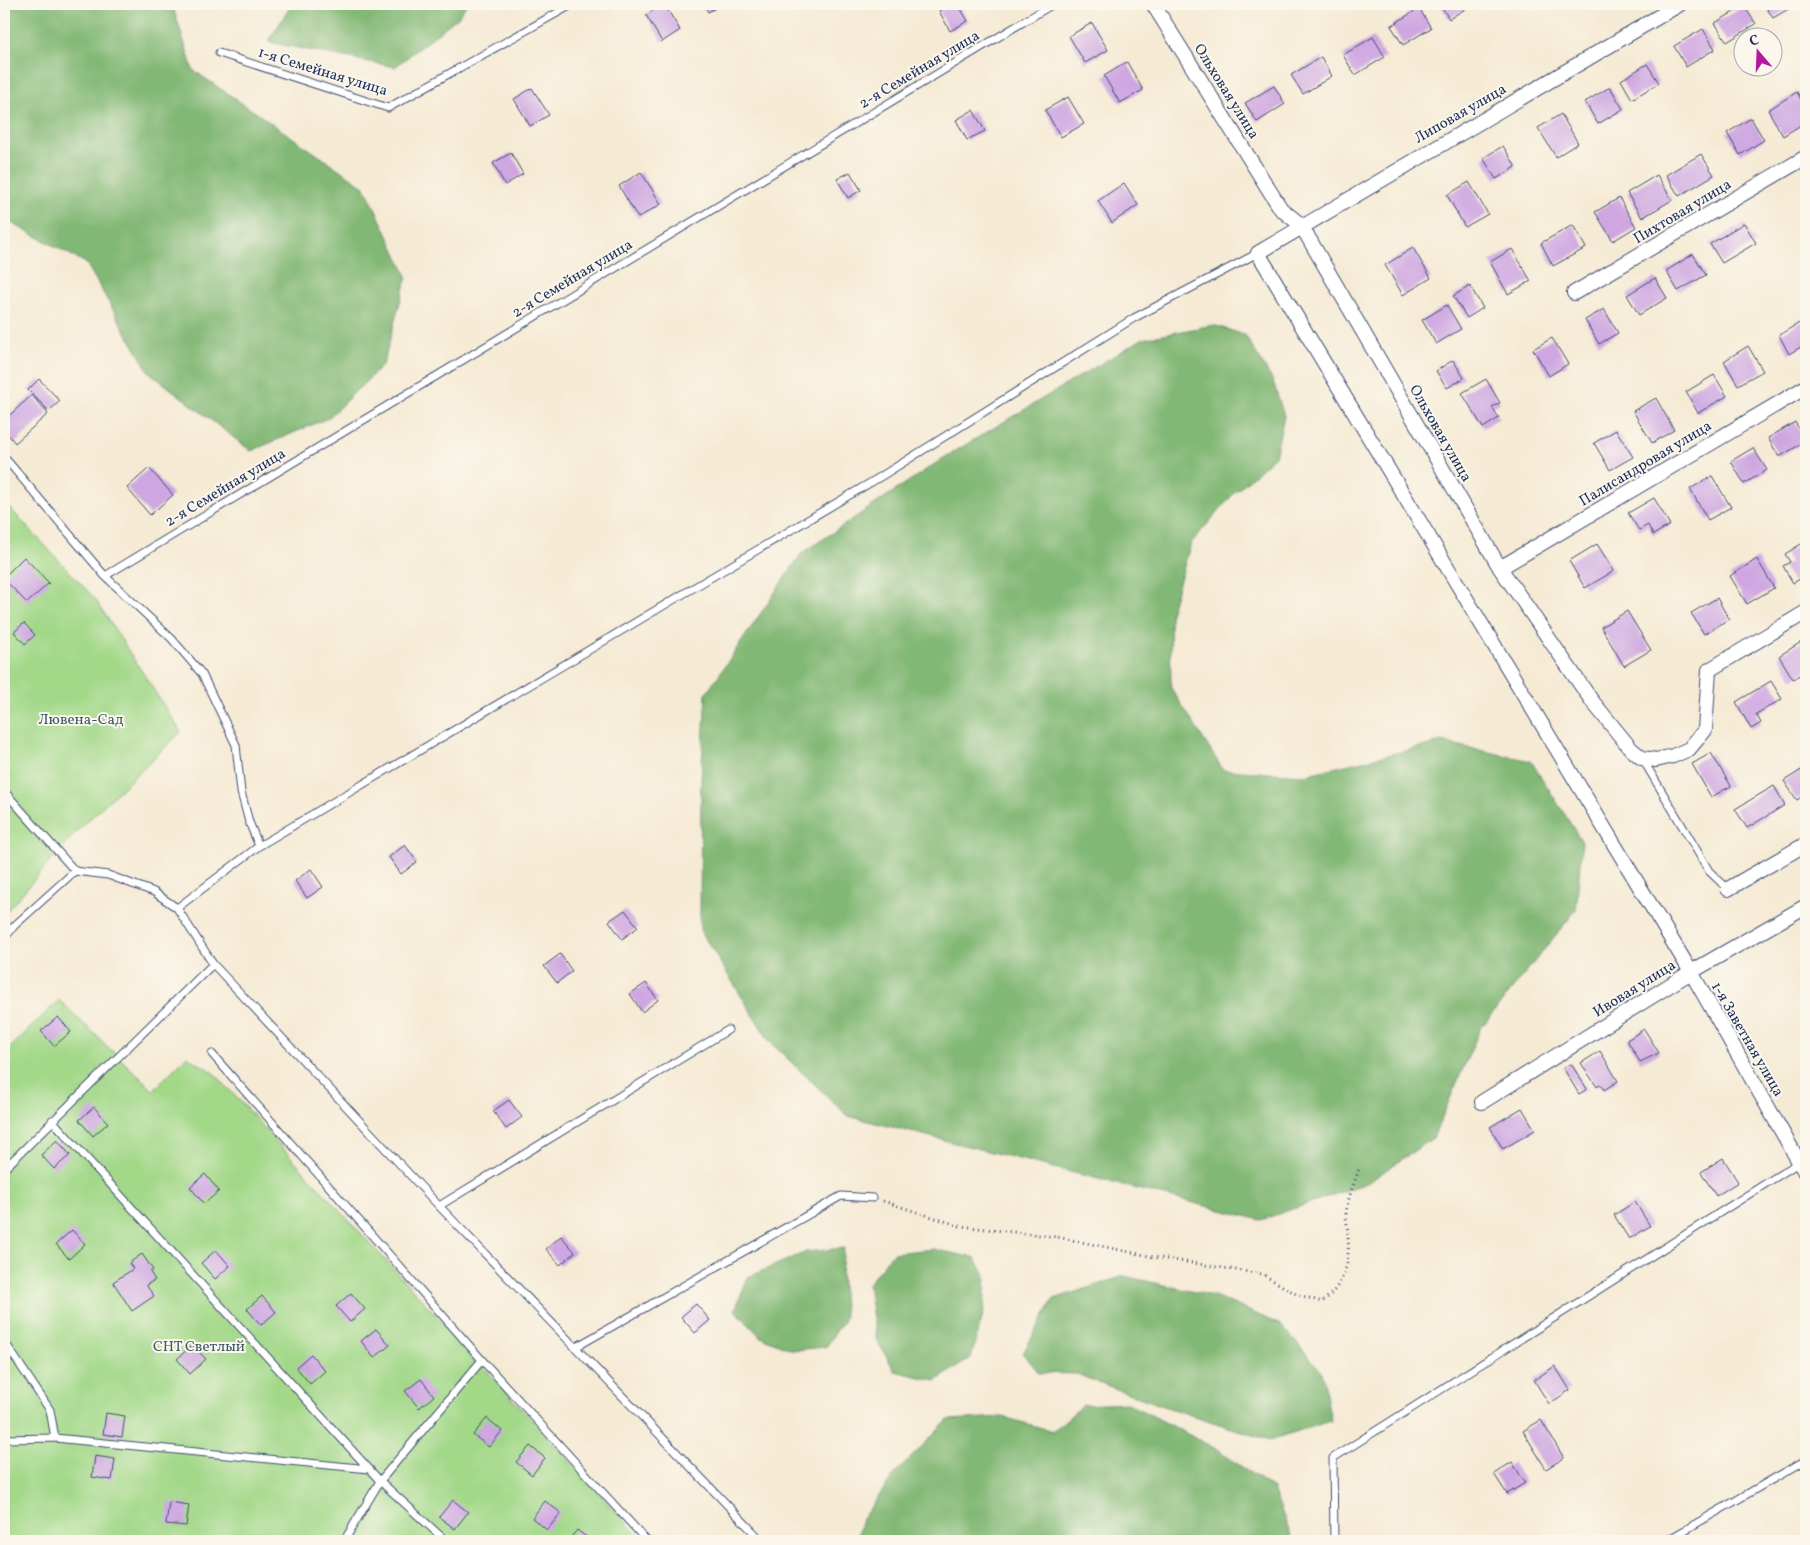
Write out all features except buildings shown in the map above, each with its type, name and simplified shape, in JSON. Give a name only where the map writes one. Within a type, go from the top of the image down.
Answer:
[{"type":"street","name":"Ольховая улица","points":[[1153,4],[1281,209],[1301,225],[1500,568],[1592,701],[1631,749],[1642,758]]},
{"type":"street","name":"Липовая улица","points":[[1258,253],[1301,225],[1680,4]]},
{"type":"street","name":"Пихтовая улица","points":[[1574,293],[1806,157]]},
{"type":"street","name":"1-я Заветная улица","points":[[1258,253],[1691,972],[1804,1165]]},
{"type":"street","name":"Палисандровая улица","points":[[1500,568],[1806,387]]},
{"type":"street","points":[[1642,758],[1656,760],[1673,756],[1689,749],[1704,730],[1710,670],[1806,612]]},
{"type":"street","points":[[1728,888],[1806,844]]},
{"type":"street","name":"Ивовая улица","points":[[1482,1102],[1691,972],[1806,906]]},
{"type":"lane","name":"1-я Семейная улица","points":[[219,53],[388,108],[573,4]]},
{"type":"lane","name":"2-я Семейная улица","points":[[106,576],[1053,4]]},
{"type":"lane","points":[[177,908],[259,846],[880,477],[1134,318],[1258,253]]},
{"type":"lane","points":[[4,457],[106,576],[172,639],[202,674],[236,745],[241,792],[249,822],[259,846]]},
{"type":"lane","points":[[1642,758],[1709,872],[1728,888]]},
{"type":"lane","points":[[4,791],[75,871],[108,875],[154,892],[177,908],[213,964],[439,1206],[762,1541]]},
{"type":"lane","points":[[4,939],[14,926],[75,871]]},
{"type":"lane","points":[[4,1169],[213,964]]},
{"type":"lane","points":[[439,1206],[728,1030]]},
{"type":"lane","points":[[212,1054],[482,1360],[648,1541]]},
{"type":"lane","points":[[52,1120],[380,1481],[446,1541]]},
{"type":"lane","points":[[1334,1541],[1333,1458],[1804,1165]]},
{"type":"lane","points":[[576,1347],[840,1196],[873,1198]]},
{"type":"lane","points":[[4,1341],[50,1410],[55,1438]]},
{"type":"lane","points":[[344,1541],[380,1481],[482,1360]]},
{"type":"lane","points":[[4,1439],[55,1438],[369,1469]]},
{"type":"lane","points":[[1666,1541],[1806,1460]]},
{"type":"path","points":[[873,1198],[960,1226],[1057,1237],[1154,1257],[1262,1274],[1296,1294],[1322,1302],[1336,1291],[1347,1269],[1348,1237],[1346,1212],[1349,1196],[1360,1169]]},
{"type":"green space","points":[[4,4],[172,4],[193,70],[365,187],[407,276],[383,365],[328,418],[251,451],[149,372],[86,263],[4,219]]},
{"type":"green space","points":[[292,4],[467,4],[458,17],[395,67],[268,42]]},
{"type":"green space","points":[[1213,325],[1245,335],[1273,381],[1284,416],[1275,456],[1234,493],[1191,543],[1170,613],[1171,688],[1223,770],[1304,775],[1442,742],[1531,761],[1582,842],[1576,910],[1480,1029],[1433,1138],[1367,1183],[1261,1220],[848,1116],[770,1042],[700,930],[701,781],[706,694],[801,554],[942,459],[1142,339]]},
{"type":"green space","name":"Лювена-Сад","points":[[4,502],[95,599],[181,732],[79,829],[4,914]]},
{"type":"green space","name":"СНТ Светлый","points":[[59,1000],[153,1090],[187,1056],[214,1073],[643,1541],[4,1541],[4,1054]]},
{"type":"green space","points":[[844,1248],[841,1273],[845,1318],[826,1347],[793,1350],[761,1337],[735,1310],[748,1277],[806,1252]]},
{"type":"green space","points":[[933,1249],[975,1258],[986,1276],[984,1311],[971,1358],[936,1381],[895,1371],[876,1339],[868,1284],[893,1253]]},
{"type":"green space","points":[[1124,1276],[1217,1297],[1281,1325],[1322,1372],[1331,1421],[1269,1440],[1166,1407],[1076,1374],[1039,1373],[1023,1353],[1054,1299]]},
{"type":"green space","points":[[1128,1403],[1218,1450],[1273,1489],[1293,1541],[856,1541],[862,1519],[895,1474],[948,1420],[1003,1417],[1053,1431],[1083,1405]]}]
